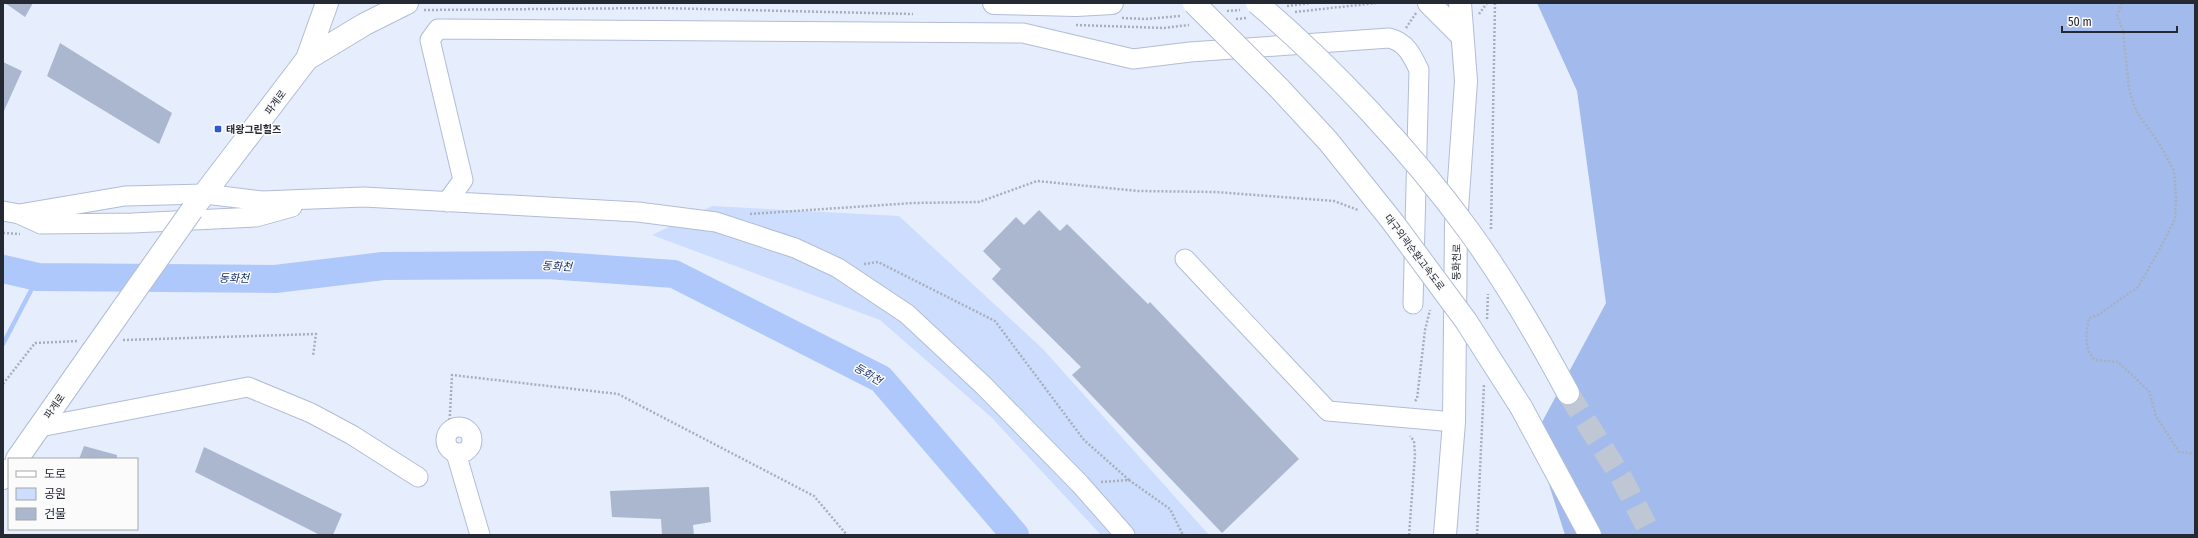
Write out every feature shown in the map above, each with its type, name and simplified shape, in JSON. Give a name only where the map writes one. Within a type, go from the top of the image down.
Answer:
[{"type":"main road","name":"파계로","points":[[17,458],[40,427],[87,347],[308,59],[327,3]]},
{"type":"main road","points":[[994,3],[1076,5],[1113,10]]},
{"type":"main road","points":[[1460,3],[1462,36]]},
{"type":"main road","points":[[1462,36],[1468,3]]},
{"type":"main road","points":[[1251,6],[1337,78],[1404,151],[1468,230],[1500,276],[1543,346],[1568,393]]},
{"type":"main road","points":[[1424,6],[1462,36]]},
{"type":"main road","points":[[308,59],[365,24],[413,7]]},
{"type":"main road","name":"대구외곽순환고속도로","points":[[1189,9],[1278,87],[1343,160],[1392,221],[1466,320],[1521,407],[1590,535]]},
{"type":"main road","name":"동화천로","points":[[1445,535],[1454,422],[1456,224],[1466,81],[1462,36]]},
{"type":"street","points":[[447,202],[463,180],[430,40],[438,30],[1023,33],[1133,59],[1190,52],[1389,38],[1399,40],[1411,52],[1419,70],[1413,304]]},
{"type":"street","points":[[11,212],[125,196],[199,202],[364,197],[638,212],[716,222],[795,248],[838,268],[907,314],[983,385],[1080,484],[1125,535]]},
{"type":"street","points":[[11,212],[41,224],[248,217],[326,198]]},
{"type":"street","points":[[1185,259],[1328,411],[1454,422]]},
{"type":"street","points":[[40,427],[248,387],[318,416],[352,435],[418,477]]},
{"type":"street","points":[[449,432],[453,429],[462,428],[471,435],[470,447],[464,452],[456,453],[480,535]]},
{"type":"path","points":[[1283,6],[1310,3]]},
{"type":"path","points":[[2122,3],[2117,16],[2123,30],[2129,89],[2136,111],[2160,145],[2174,171],[2176,196],[2175,219],[2138,287],[2098,315],[2089,318],[2086,335],[2088,353],[2095,360],[2118,362],[2132,374],[2149,391],[2156,416],[2179,452],[2195,454]]},
{"type":"path","points":[[1222,12],[1251,6]]},
{"type":"path","points":[[1399,40],[1424,6]]},
{"type":"path","points":[[413,7],[426,10],[660,8],[915,14]]},
{"type":"path","points":[[1113,10],[1146,19],[1189,9]]},
{"type":"path","points":[[742,215],[913,203],[979,202],[1037,181],[1138,191],[1216,192],[1334,201],[1364,212]]},
{"type":"path","points":[[838,268],[878,262],[995,321],[1084,440],[1129,480],[1170,509],[1183,535]]},
{"type":"path","points":[[121,340],[316,334],[313,356]]},
{"type":"path","points":[[3,384],[35,343],[87,347]]},
{"type":"path","points":[[449,432],[452,375],[618,394],[814,496],[847,535]]},
{"type":"path","points":[[1409,434],[1414,441],[1415,455],[1409,535]]},
{"type":"path","points":[[1080,484],[1129,480]]},
{"type":"green space","points":[[712,206],[899,216],[1043,349],[1209,535],[1101,535],[992,418],[880,320],[652,235]]},
{"type":"shaded area","points":[[1537,3],[2195,3],[2195,535],[1565,535],[1534,437],[1606,303],[1577,91]]},
{"type":"building","points":[[5,3],[33,3],[25,17]]},
{"type":"building","points":[[60,43],[172,113],[159,144],[47,76]]},
{"type":"building","points":[[3,62],[22,71],[3,113]]},
{"type":"building","points":[[1039,210],[1060,231],[1067,224],[1148,304],[1150,302],[1299,459],[1222,533],[1072,375],[1081,367],[992,279],[1001,269],[983,251],[1016,217],[1024,225]]},
{"type":"building","points":[[84,446],[117,455],[117,458],[79,458]]},
{"type":"building","points":[[204,447],[342,514],[333,535],[320,535],[195,472]]},
{"type":"building","points":[[709,487],[711,522],[693,525],[694,535],[662,535],[661,519],[612,517],[610,491]]},
{"type":"waterway","name":"동화천","points":[[3,269],[38,277],[275,279],[383,266],[547,265],[674,274],[881,379],[1015,535]]},
{"type":"waterway","points":[[3,344],[38,277]]},
{"type":"tunnel","points":[[1568,393],[1621,477],[1651,535]]},
{"type":"place","name":"태왕그린힐즈","points":[[218,129]]}]
